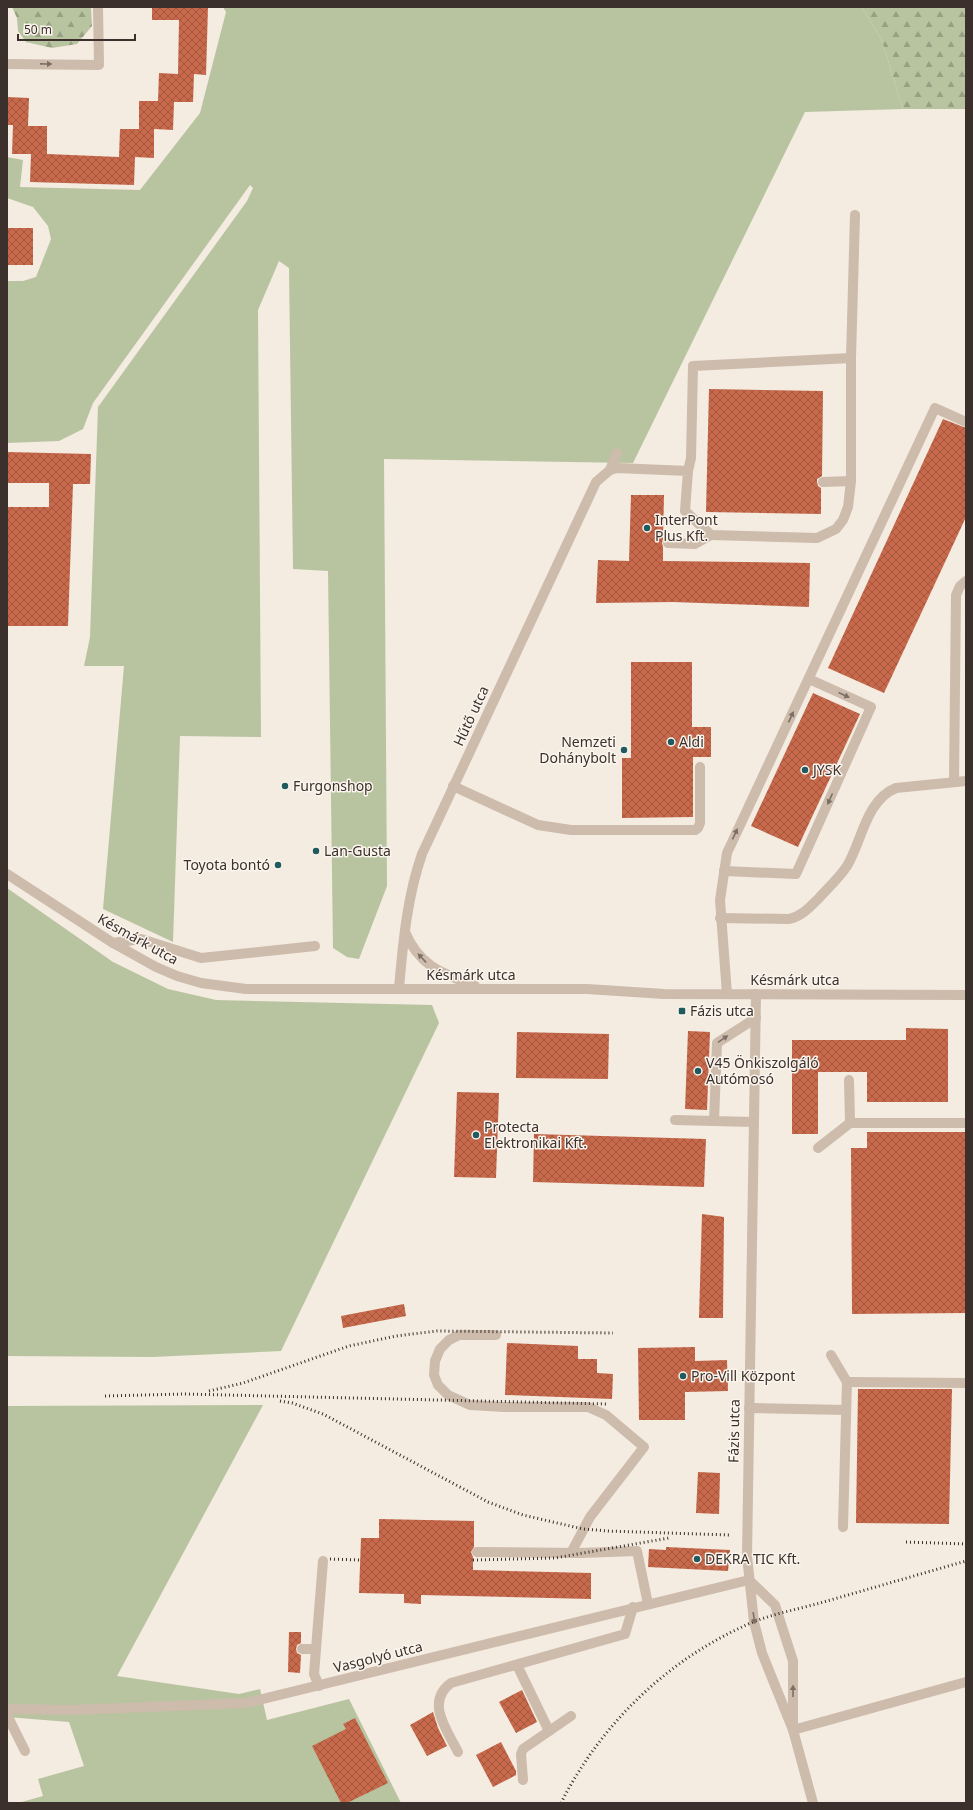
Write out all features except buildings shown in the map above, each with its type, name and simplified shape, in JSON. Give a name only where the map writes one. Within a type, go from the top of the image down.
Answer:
[{"type":"street","points":[[7,64],[99,65],[98,7]]},
{"type":"street","points":[[668,543],[695,544],[711,535],[817,538],[836,529],[843,520],[848,507],[851,481],[851,358],[855,215]]},
{"type":"street","points":[[711,535],[685,511],[688,470],[691,458],[693,366],[851,358]]},
{"type":"street","points":[[727,994],[720,918],[720,900],[727,853],[935,408],[966,422]]},
{"type":"street","points":[[610,470],[617,453]]},
{"type":"street","points":[[610,470],[617,468],[688,470]]},
{"type":"street","name":"Hűtő utca","points":[[399,988],[404,930],[411,891],[422,854],[596,482],[610,470]]},
{"type":"street","points":[[823,482],[851,481]]},
{"type":"street","points":[[954,781],[956,595],[960,586],[966,581]]},
{"type":"street","points":[[724,871],[796,874],[871,707],[809,679]]},
{"type":"street","points":[[453,786],[538,825],[571,830],[695,830],[700,824],[700,767]]},
{"type":"street","points":[[720,918],[789,919],[799,916],[809,909],[837,880],[848,865],[873,809],[889,791],[896,788],[966,781]]},
{"type":"street","name":"Késmárk utca","points":[[7,874],[113,943],[167,972],[201,983],[246,989],[587,989],[664,994],[966,995]]},
{"type":"street","points":[[404,930],[410,944],[416,952],[436,970],[480,989]]},
{"type":"street","points":[[113,943],[141,939],[201,958],[315,946]]},
{"type":"street","name":"Fázis utca","points":[[756,994],[747,1556],[754,1622],[762,1653],[793,1730]]},
{"type":"street","points":[[714,1120],[717,1043],[756,1018]]},
{"type":"street","points":[[849,1080],[850,1123]]},
{"type":"street","points":[[675,1120],[753,1122]]},
{"type":"street","points":[[818,1148],[850,1123],[966,1123]]},
{"type":"street","points":[[496,1335],[459,1335],[449,1340],[440,1349],[435,1361],[434,1375],[438,1385],[448,1395],[470,1405],[504,1407],[588,1407],[606,1415],[644,1447],[590,1517],[571,1553]]},
{"type":"street","points":[[831,1355],[847,1382],[843,1527]]},
{"type":"street","points":[[847,1382],[966,1383]]},
{"type":"street","points":[[749,1408],[846,1410]]},
{"type":"street","points":[[477,1552],[571,1553],[636,1551],[648,1604]]},
{"type":"street","points":[[319,1686],[314,1674],[323,1561]]},
{"type":"street","points":[[749,1580],[775,1605],[793,1661],[793,1730],[813,1803]]},
{"type":"street","name":"Vasgolyó utca","points":[[7,1709],[71,1710],[246,1703],[633,1607],[749,1580]]},
{"type":"street","points":[[458,1752],[439,1712],[439,1700],[443,1690],[451,1683],[625,1634],[633,1607]]},
{"type":"street","points":[[302,1649],[316,1649]]},
{"type":"street","points":[[517,1665],[549,1731]]},
{"type":"street","points":[[793,1730],[966,1682]]},
{"type":"street","points":[[7,1715],[26,1751]]},
{"type":"street","points":[[523,1780],[521,1754],[524,1749],[571,1716]]},
{"type":"green space","points":[[12,7],[91,7],[92,26],[77,44],[52,48],[26,42],[18,31],[17,18]]},
{"type":"green space","points":[[223,7],[862,7],[882,41],[903,109],[805,112],[633,463],[384,459],[387,886],[359,959],[347,957],[333,948],[328,571],[293,569],[289,268],[279,261],[258,310],[261,737],[180,736],[173,942],[103,909],[124,666],[84,666],[90,637],[98,407],[247,201],[253,188],[250,185],[93,403],[83,429],[59,441],[7,443],[7,281],[23,281],[36,277],[51,239],[48,226],[33,207],[7,198],[7,157],[23,160],[20,187],[140,190],[200,113],[226,12]]},
{"type":"green space","points":[[862,7],[966,7],[966,109],[903,109],[882,41]]},
{"type":"green space","points":[[7,888],[113,962],[168,989],[216,1000],[432,1005],[439,1023],[281,1351],[152,1357],[7,1356]]},
{"type":"green space","points":[[263,1405],[117,1676],[239,1694],[260,1689],[267,1720],[349,1699],[401,1803],[18,1803],[43,1796],[38,1779],[84,1766],[69,1722],[7,1717],[7,1406]]},
{"type":"railway","points":[[209,1391],[243,1383],[349,1346],[396,1336],[437,1331],[613,1333]]},
{"type":"railway","points":[[105,1396],[184,1394],[607,1404]]},
{"type":"railway","points":[[280,1401],[292,1403],[323,1414],[488,1502],[523,1515],[583,1529],[729,1535]]},
{"type":"railway","points":[[473,1560],[555,1558],[669,1538]]},
{"type":"railway","points":[[906,1542],[966,1544]]},
{"type":"railway","points":[[330,1559],[360,1560]]},
{"type":"railway","points":[[561,1803],[595,1748],[615,1723],[661,1678],[686,1659],[713,1642],[742,1627],[771,1616],[966,1561]]},
{"type":"place","name":"InterPont Plus Kft.","points":[[647,528]]},
{"type":"place","name":"Aldi","points":[[671,742]]},
{"type":"place","name":"Nemzeti Dohánybolt","points":[[624,750]]},
{"type":"place","name":"JYSK","points":[[805,770]]},
{"type":"place","name":"Furgonshop","points":[[285,786]]},
{"type":"place","name":"Lan-Gusta","points":[[316,851]]},
{"type":"place","name":"Toyota bontó","points":[[278,865]]},
{"type":"place","name":"Fázis utca","points":[[682,1011]]},
{"type":"place","name":"V45 Önkiszolgáló Autómosó","points":[[698,1071]]},
{"type":"place","name":"Protecta Elektronikai Kft.","points":[[476,1135]]},
{"type":"place","name":"Pro-Vill Központ","points":[[683,1376]]},
{"type":"place","name":"DEKRA TIC Kft.","points":[[697,1559]]}]
